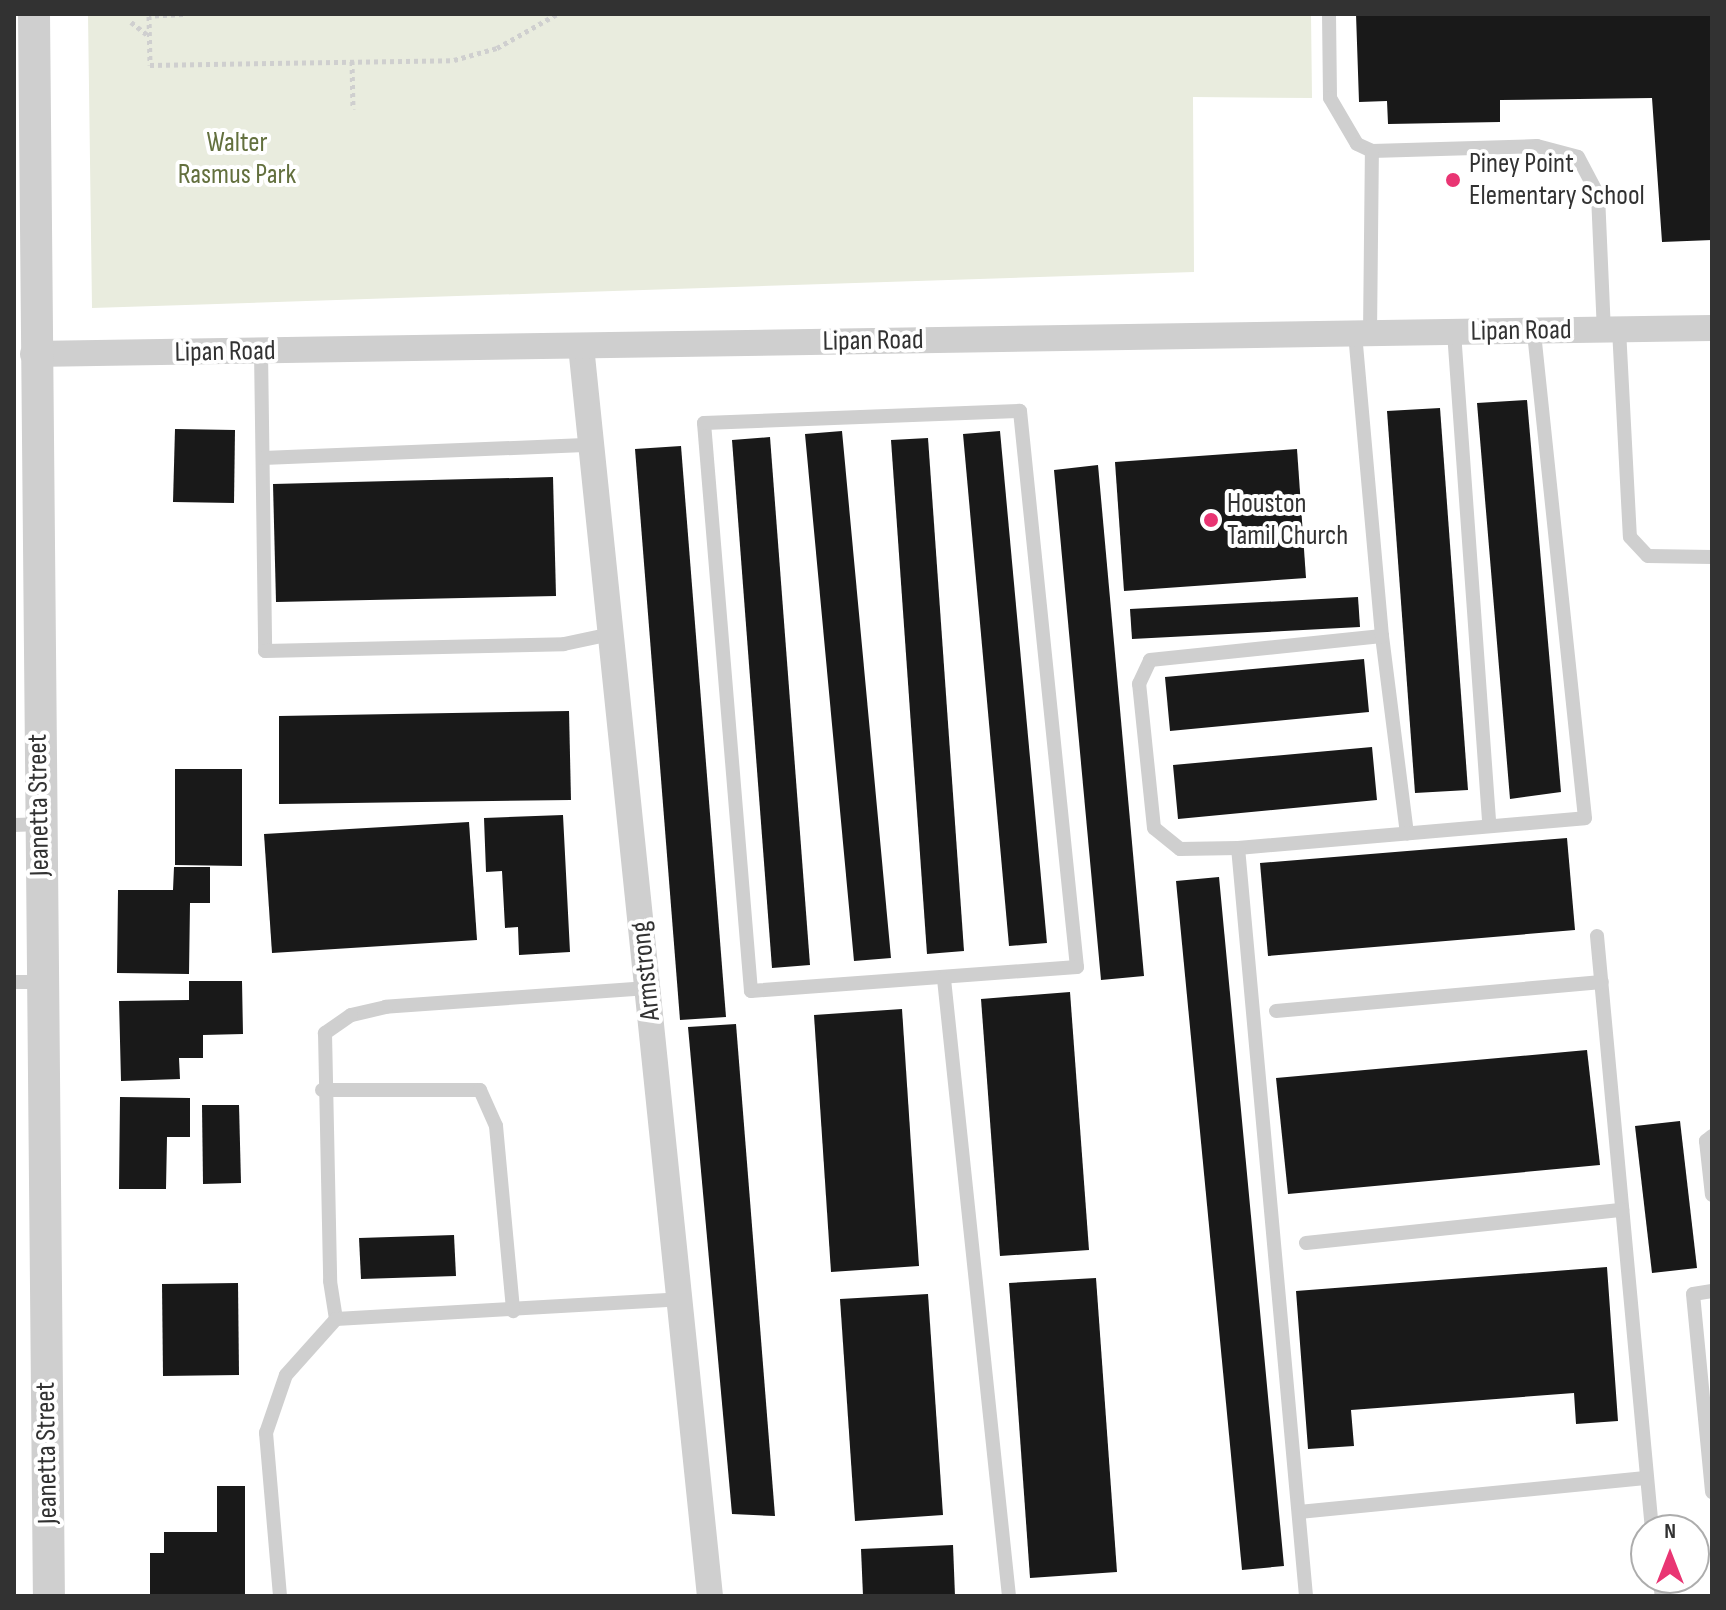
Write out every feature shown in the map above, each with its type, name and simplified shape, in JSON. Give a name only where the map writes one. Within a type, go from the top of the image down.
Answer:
[{"type":"street","name":"Jeanetta Street","points":[[27,27],[24,205],[28,982],[49,1596]]},
{"type":"street","name":"Lipan Road","points":[[27,336],[261,351],[1712,328]]},
{"type":"street","name":"Armstrong","points":[[581,346],[710,1596]]},
{"type":"lane","points":[[1329,14],[1330,98],[1343,130],[1372,151],[1537,146],[1578,157],[1598,195],[1630,537],[1648,556],[1712,557]]},
{"type":"lane","points":[[1372,151],[1362,334],[1382,636],[1407,833]]},
{"type":"lane","points":[[1382,636],[1150,660],[1139,684],[1154,828],[1180,849],[1238,848],[1585,818],[1534,331]]},
{"type":"lane","points":[[1454,332],[1489,826]]},
{"type":"lane","points":[[261,351],[265,651],[564,644],[611,634]]},
{"type":"lane","points":[[1020,411],[1077,967],[944,979],[751,991],[704,423],[1020,411]]},
{"type":"lane","points":[[263,458],[591,445]]},
{"type":"lane","points":[[1238,848],[1306,1596]]},
{"type":"lane","points":[[1597,936],[1650,1514]]},
{"type":"lane","points":[[944,979],[1009,1596]]},
{"type":"lane","points":[[1276,1011],[1602,982]]},
{"type":"lane","points":[[280,1596],[266,1433],[286,1375],[336,1319],[322,1090],[325,1033],[351,1015],[648,988]]},
{"type":"lane","points":[[322,1090],[480,1090],[496,1126],[513,1311]]},
{"type":"lane","points":[[1712,1136],[1706,1141],[1712,1195]]},
{"type":"lane","points":[[1306,1243],[1622,1210]]},
{"type":"lane","points":[[1712,1291],[1693,1294],[1712,1492]]},
{"type":"lane","points":[[336,1319],[680,1299]]},
{"type":"lane","points":[[1299,1512],[1645,1478]]},
{"type":"path","points":[[183,14],[149,16],[150,65],[454,60],[497,48],[557,14]]},
{"type":"path","points":[[131,22],[150,36]]},
{"type":"path","points":[[352,61],[353,109]]},
{"type":"green space","name":"Walter Rasmus Park","points":[[88,14],[1311,14],[1312,98],[1193,97],[1194,272],[92,308]]},
{"type":"building","points":[[1356,14],[1712,14],[1712,240],[1662,242],[1652,98],[1500,100],[1500,122],[1388,124],[1387,101],[1359,102]]},
{"type":"building","points":[[1527,400],[1561,792],[1510,799],[1477,403]]},
{"type":"building","points":[[1440,408],[1468,790],[1415,793],[1387,411]]},
{"type":"building","points":[[175,429],[235,430],[234,503],[173,502]]},
{"type":"building","points":[[842,431],[891,958],[854,961],[805,434]]},
{"type":"building","points":[[1000,431],[1047,943],[1009,946],[963,434]]},
{"type":"building","points":[[770,437],[810,965],[772,968],[732,440]]},
{"type":"building","points":[[928,438],[964,951],[927,954],[891,440]]},
{"type":"building","points":[[681,446],[726,1017],[680,1020],[635,449]]},
{"type":"building","name":"Houston Tamil Church","points":[[1297,449],[1306,578],[1124,591],[1115,462]]},
{"type":"building","points":[[1098,465],[1144,976],[1101,980],[1054,470]]},
{"type":"building","points":[[553,477],[556,596],[276,602],[273,484]]},
{"type":"building","points":[[1358,597],[1360,627],[1132,639],[1130,609]]},
{"type":"building","points":[[1364,659],[1369,712],[1170,731],[1165,677]]},
{"type":"building","points":[[569,711],[571,800],[279,804],[279,716]]},
{"type":"building","points":[[1372,747],[1377,800],[1178,819],[1173,765]]},
{"type":"building","points":[[175,769],[242,769],[242,866],[175,865]]},
{"type":"building","points":[[563,815],[570,952],[519,955],[518,927],[505,928],[502,871],[486,872],[484,818]]},
{"type":"building","points":[[469,822],[477,940],[272,953],[264,834]]},
{"type":"building","points":[[1567,838],[1575,930],[1268,956],[1260,863]]},
{"type":"building","points":[[174,867],[210,867],[210,903],[190,903],[189,974],[117,973],[118,890],[173,890]]},
{"type":"building","points":[[1219,877],[1284,1566],[1242,1570],[1176,881]]},
{"type":"building","points":[[189,981],[242,981],[243,1034],[203,1035],[203,1058],[179,1058],[180,1079],[121,1081],[119,1001],[189,1000]]},
{"type":"building","points":[[1070,992],[1089,1250],[1000,1256],[981,999]]},
{"type":"building","points":[[902,1009],[919,1266],[831,1272],[814,1015]]},
{"type":"building","points":[[736,1024],[775,1516],[732,1514],[688,1027]]},
{"type":"building","points":[[1587,1050],[1600,1165],[1288,1194],[1276,1078]]},
{"type":"building","points":[[120,1097],[190,1098],[190,1137],[167,1137],[166,1189],[119,1189]]},
{"type":"building","points":[[202,1105],[239,1105],[241,1183],[203,1184]]},
{"type":"building","points":[[1680,1121],[1697,1268],[1652,1273],[1635,1126]]},
{"type":"building","points":[[454,1235],[456,1276],[361,1279],[359,1238]]},
{"type":"building","points":[[1607,1267],[1618,1421],[1576,1424],[1574,1393],[1351,1410],[1354,1446],[1308,1449],[1296,1291]]},
{"type":"building","points":[[1096,1278],[1117,1572],[1030,1578],[1009,1283]]},
{"type":"building","points":[[238,1283],[239,1375],[163,1376],[162,1284]]},
{"type":"building","points":[[928,1294],[943,1515],[855,1521],[840,1299]]},
{"type":"building","points":[[217,1486],[245,1486],[245,1596],[150,1596],[150,1553],[164,1553],[164,1532],[217,1532]]},
{"type":"building","points":[[953,1545],[955,1596],[863,1596],[861,1549]]},
{"type":"place","name":"Piney Point Elementary School","points":[[1453,180]]},
{"type":"place","name":"Houston Tamil Church","points":[[1211,520]]}]
